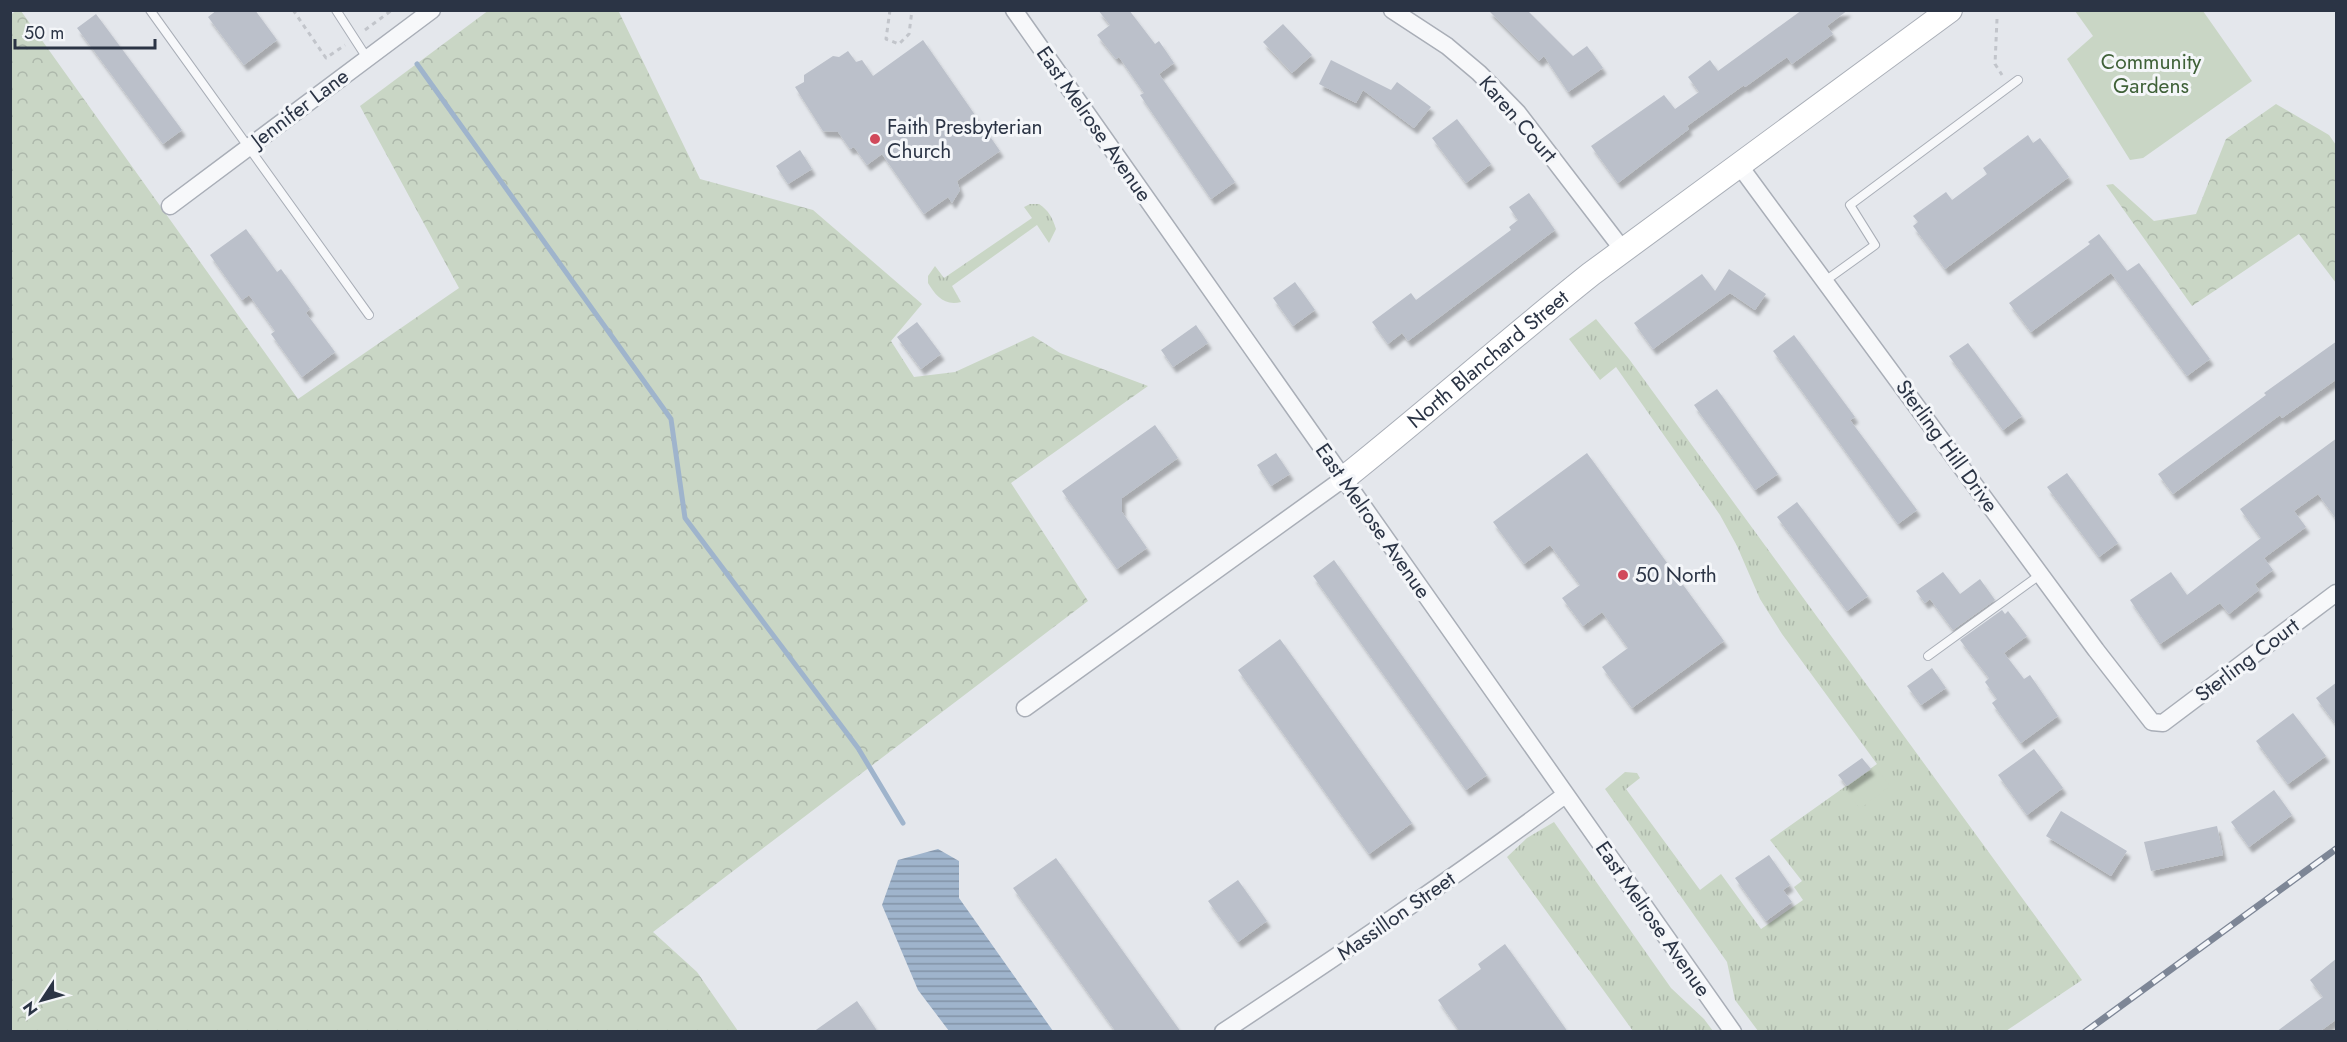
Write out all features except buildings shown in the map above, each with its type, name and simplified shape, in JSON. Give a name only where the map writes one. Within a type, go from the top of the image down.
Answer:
[{"type":"street","name":"Jennifer Lane","points":[[170,206],[432,10]]},
{"type":"street","name":"East Melrose Avenue","points":[[1014,10],[1733,1032]]},
{"type":"street","name":"Karen Court","points":[[1392,10],[1447,46],[1479,73],[1518,114],[1623,250]]},
{"type":"street","name":"North Blanchard Street","points":[[1026,708],[1343,479],[1410,426],[1537,317],[1935,15]]},
{"type":"street","name":"Sterling Hill Drive","points":[[1739,165],[2103,659],[2152,722],[2157,724]]},
{"type":"street","name":"Sterling Court","points":[[2157,724],[2163,723],[2337,593]]},
{"type":"street","name":"Massillon Street","points":[[1223,1032],[1360,942],[1482,857],[1565,795]]},
{"type":"lane","points":[[150,10],[369,315]]},
{"type":"lane","points":[[336,10],[367,58]]},
{"type":"lane","points":[[1825,281],[1875,245],[1850,205],[2018,80]]},
{"type":"lane","points":[[1928,656],[2041,574]]},
{"type":"path","points":[[890,10],[886,39],[900,44],[909,34],[912,10]]},
{"type":"path","points":[[1997,19],[1995,64],[2008,86]]},
{"type":"green space","points":[[489,10],[621,11],[619,12],[700,179],[813,210],[922,304],[891,341],[914,377],[955,372],[1033,336],[1060,353],[1148,386],[1011,483],[1088,601],[653,932],[697,972],[738,1031],[11,1031],[10,15],[21,11],[298,399],[459,288],[360,106]]},
{"type":"green space","name":"Community Gardens","points":[[2075,11],[2203,11],[2252,81],[2143,158],[2130,160],[2067,59],[2093,36]]},
{"type":"green space","points":[[2276,104],[2329,135],[2336,145],[2336,283],[2299,234],[2192,306],[2106,185],[2113,184],[2154,221],[2196,214],[2226,139]]},
{"type":"green space","points":[[1039,204],[1052,218],[1056,229],[1049,243],[1037,225],[952,286],[961,302],[950,303],[937,296],[928,283],[928,276],[935,266],[944,278],[1032,218],[1024,207]]},
{"type":"green space","points":[[1596,319],[1629,359],[2082,980],[2006,1031],[1758,1031],[1735,1000],[1727,962],[1605,789],[1625,772],[1637,773],[1640,778],[1626,789],[1700,890],[1721,874],[1761,929],[1803,900],[1794,887],[1802,881],[1770,840],[1877,764],[1782,634],[1760,599],[1737,546],[1720,515],[1616,367],[1600,380],[1569,339]]},
{"type":"green space","points":[[1878,770],[1890,786],[1860,809],[1848,793]]},
{"type":"green space","points":[[1554,822],[1671,988],[1704,1019],[1713,1031],[1633,1031],[1507,857],[1527,838]]},
{"type":"water","points":[[938,849],[959,861],[959,898],[1053,1031],[949,1031],[918,990],[882,905],[898,860]]},
{"type":"waterway","points":[[417,64],[671,419],[685,518],[858,748],[903,823]]},
{"type":"railway","points":[[2085,1032],[2336,849]]},
{"type":"place","name":"Faith Presbyterian Church","points":[[875,139]]},
{"type":"place","name":"50 North","points":[[1623,575]]}]
